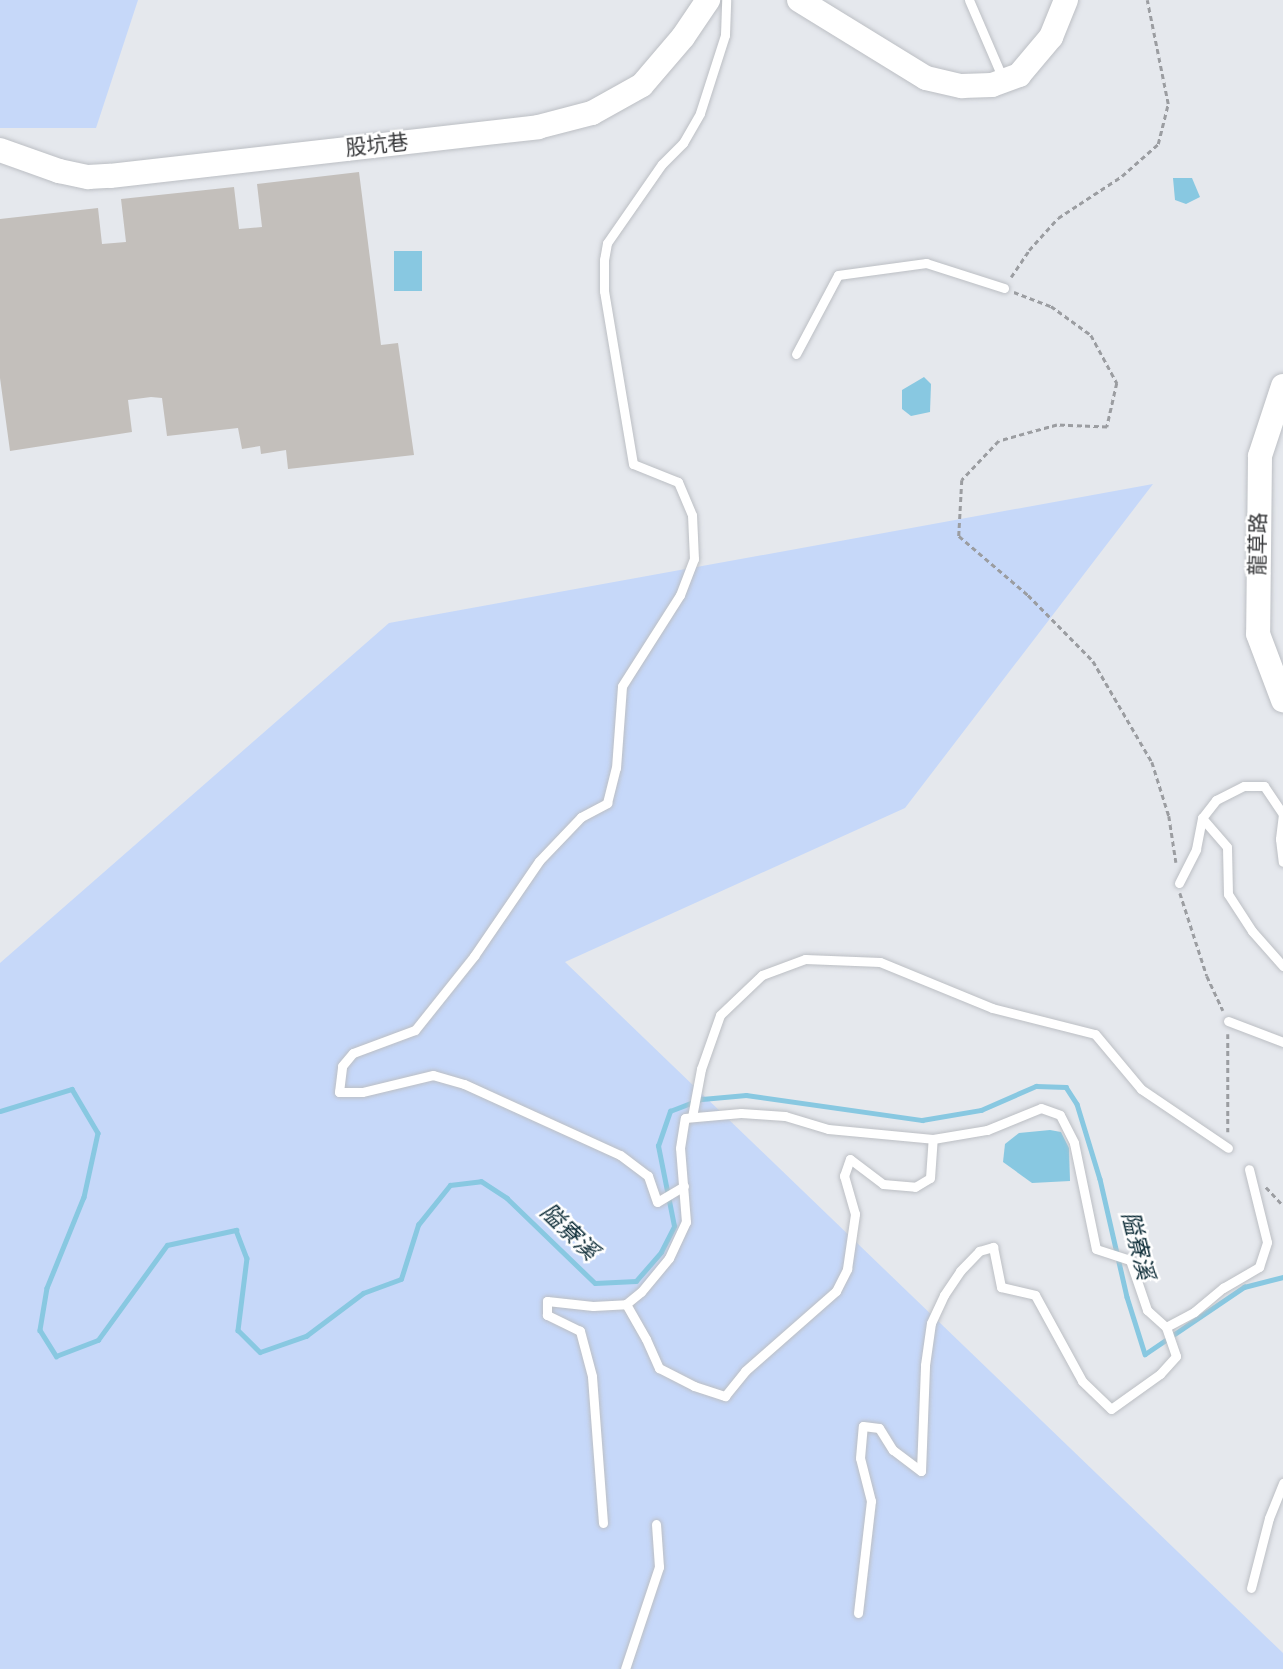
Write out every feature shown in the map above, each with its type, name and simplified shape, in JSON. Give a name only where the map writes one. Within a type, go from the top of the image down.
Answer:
[{"type":"street","name":"股坑巷","points":[[0,150],[59,171],[99,176],[538,127],[592,113],[642,85],[683,37],[708,0]]},
{"type":"street","points":[[799,0],[926,78],[962,86],[992,85],[1019,75],[1051,37],[1066,0]]},
{"type":"street","name":"龍草路","points":[[1283,386],[1260,456],[1258,634],[1283,701]]},
{"type":"lane","points":[[684,1186],[657,1202],[648,1176],[620,1155],[464,1084],[433,1075],[362,1092],[339,1092],[342,1066],[353,1053],[415,1030],[474,956],[539,861],[581,817],[607,803],[615,768],[622,685],[680,595],[694,559],[692,515],[678,482],[633,464],[604,291],[604,260],[607,243],[662,164],[683,143],[701,113],[725,35],[726,0]]},
{"type":"lane","points":[[969,0],[1004,81]]},
{"type":"lane","points":[[796,354],[838,275],[926,263],[1004,288]]},
{"type":"lane","points":[[1179,883],[1196,849],[1202,818],[1216,800],[1244,786],[1264,786],[1283,814],[1283,862]]},
{"type":"lane","points":[[1202,818],[1227,847],[1228,894],[1252,930],[1283,966]]},
{"type":"lane","points":[[692,1117],[701,1069],[720,1015],[762,975],[805,959],[880,962],[992,1008],[1095,1034],[1141,1089],[1228,1147]]},
{"type":"lane","points":[[1228,1021],[1283,1042]]},
{"type":"lane","points":[[603,1523],[592,1376],[580,1331],[547,1315],[547,1301],[593,1306],[626,1304],[641,1293],[669,1258],[686,1222],[680,1148],[685,1118],[741,1113],[785,1116],[828,1129],[933,1139],[987,1130],[1041,1108],[1060,1115],[1074,1143],[1096,1249],[1130,1260],[1147,1310],[1166,1327],[1176,1356],[1160,1374],[1111,1409],[1082,1381],[1035,1295],[1001,1287],[993,1247],[979,1251],[960,1271],[944,1295],[932,1323],[925,1365],[921,1471],[893,1450],[879,1428],[863,1426],[860,1458],[871,1501],[858,1614]]},
{"type":"lane","points":[[626,1304],[659,1368],[694,1386],[725,1396],[745,1371],[836,1291],[847,1269],[855,1214],[844,1177],[850,1159],[883,1184],[915,1187],[930,1178],[933,1139]]},
{"type":"lane","points":[[1166,1327],[1194,1312],[1223,1288],[1259,1267],[1266,1242],[1249,1169]]},
{"type":"lane","points":[[1251,1588],[1269,1518],[1283,1483]]},
{"type":"lane","points":[[625,1669],[659,1567],[656,1524]]},
{"type":"path","points":[[1147,0],[1168,104],[1158,144],[1122,176],[1058,218],[1029,250],[1004,288],[1051,306],[1091,335],[1117,383],[1107,427],[1057,425],[999,441],[962,480],[959,536],[1028,595],[1093,660],[1152,762],[1169,816],[1179,883],[1207,976],[1228,1021],[1228,1147]]},
{"type":"path","points":[[1249,1169],[1283,1205]]},
{"type":"shaded area","points":[[0,0],[138,0],[96,128],[0,128]]},
{"type":"shaded area","points":[[1173,178],[1192,178],[1200,197],[1186,204],[1175,200]]},
{"type":"shaded area","points":[[394,251],[422,251],[422,291],[394,291]]},
{"type":"shaded area","points":[[924,377],[931,384],[930,412],[911,416],[902,409],[902,390]]},
{"type":"shaded area","points":[[1153,484],[905,808],[565,962],[1283,1653],[1283,1669],[0,1669],[0,963],[389,623]]},
{"type":"shaded area","points":[[1050,1130],[1061,1132],[1069,1148],[1070,1181],[1032,1183],[1003,1162],[1005,1144],[1019,1133]]},
{"type":"building","points":[[359,172],[381,345],[398,343],[414,455],[288,469],[286,450],[261,454],[260,446],[242,449],[238,428],[167,436],[162,398],[151,397],[128,400],[132,432],[10,451],[0,378],[0,219],[98,208],[102,244],[126,242],[121,199],[234,187],[239,229],[262,227],[257,184]]},
{"type":"waterway","name":"隘寮溪","points":[[0,1111],[72,1089],[98,1133],[84,1197],[47,1288],[40,1330],[56,1356],[98,1340],[167,1245],[236,1230],[247,1258],[238,1330],[260,1352],[306,1336],[363,1293],[401,1279],[418,1225],[450,1185],[481,1181],[507,1198],[595,1283],[636,1281],[661,1252],[674,1226],[658,1146],[670,1111],[702,1099],[746,1095],[922,1120],[981,1110],[1036,1086],[1066,1087],[1077,1104],[1100,1179],[1127,1297],[1145,1354],[1244,1287],[1283,1277]]}]
